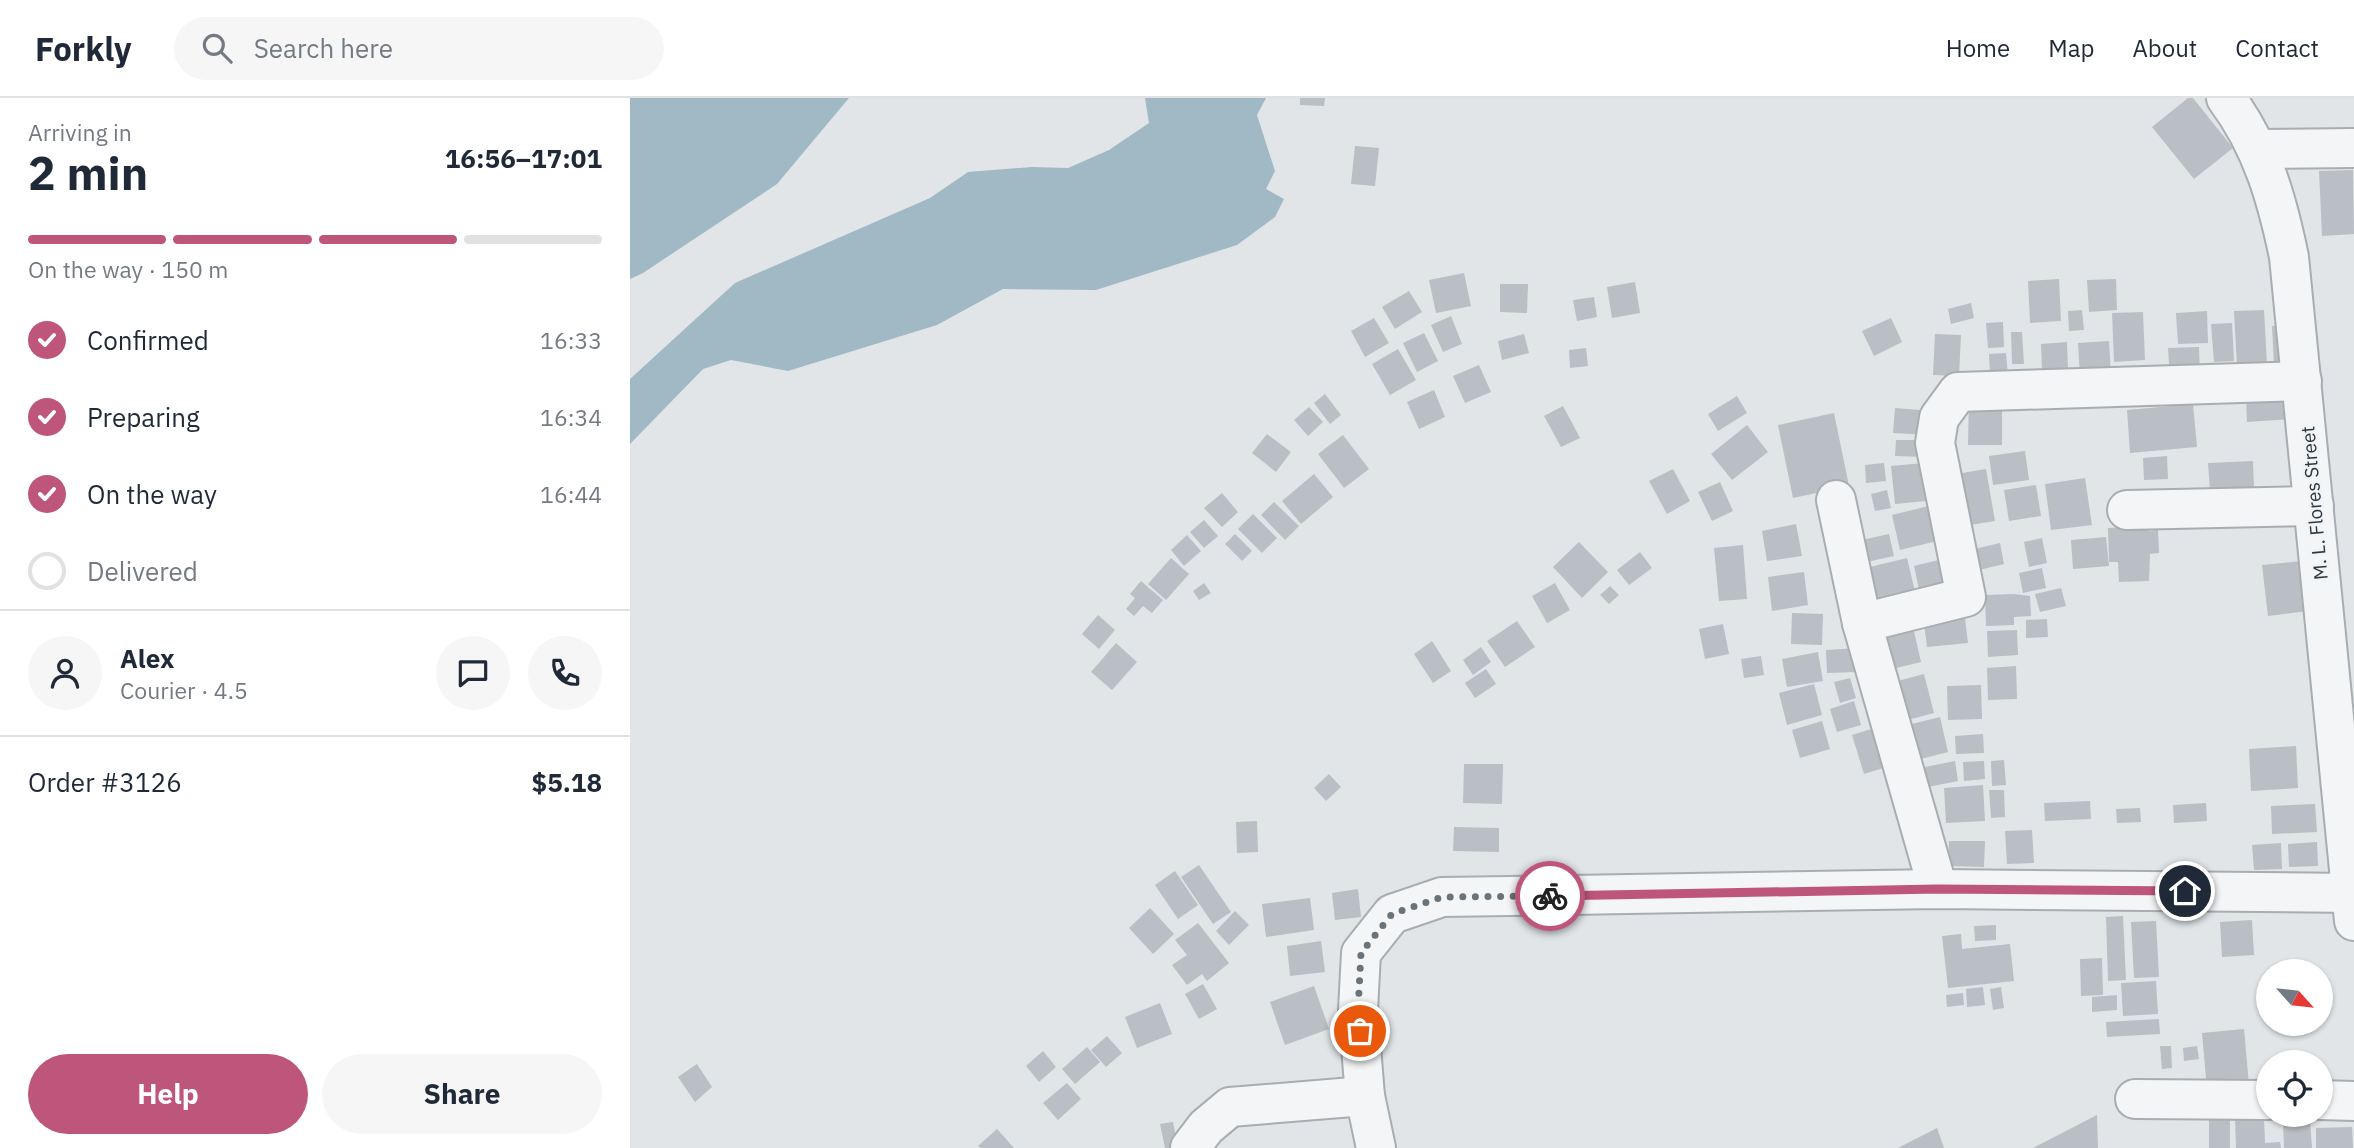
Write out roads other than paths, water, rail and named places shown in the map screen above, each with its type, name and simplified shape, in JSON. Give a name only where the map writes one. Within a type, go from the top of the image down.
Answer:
[{"type":"street","name":"M. L. Flores Street","points":[[2227,98],[2269,175],[2289,257],[2353,902]]},
{"type":"street","points":[[2257,149],[2354,148]]},
{"type":"street","points":[[1862,623],[1966,597],[1935,443],[1939,418],[1958,392],[2302,381]]},
{"type":"street","points":[[1836,500],[1862,623],[1938,889]]},
{"type":"street","points":[[2127,510],[2314,506]]},
{"type":"street","points":[[1376,1148],[1365,1096],[1358,1010],[1361,953],[1392,914],[1442,897],[1938,889],[2353,902]]},
{"type":"street","points":[[1189,1148],[1206,1128],[1230,1107],[1365,1096]]},
{"type":"street","points":[[2135,1099],[2256,1100]]},
{"type":"street","points":[[2333,1100],[2354,1101]]},
{"type":"water","points":[[630,98],[849,98],[777,184],[630,279]]},
{"type":"water","points":[[1145,98],[1266,98],[1257,115],[1275,171],[1266,189],[1284,199],[1275,217],[1237,245],[1096,290],[1003,289],[937,325],[788,371],[731,360],[703,369],[630,444],[630,379],[735,283],[930,198],[968,172],[1032,167],[1068,168],[1109,150],[1149,123]]}]
